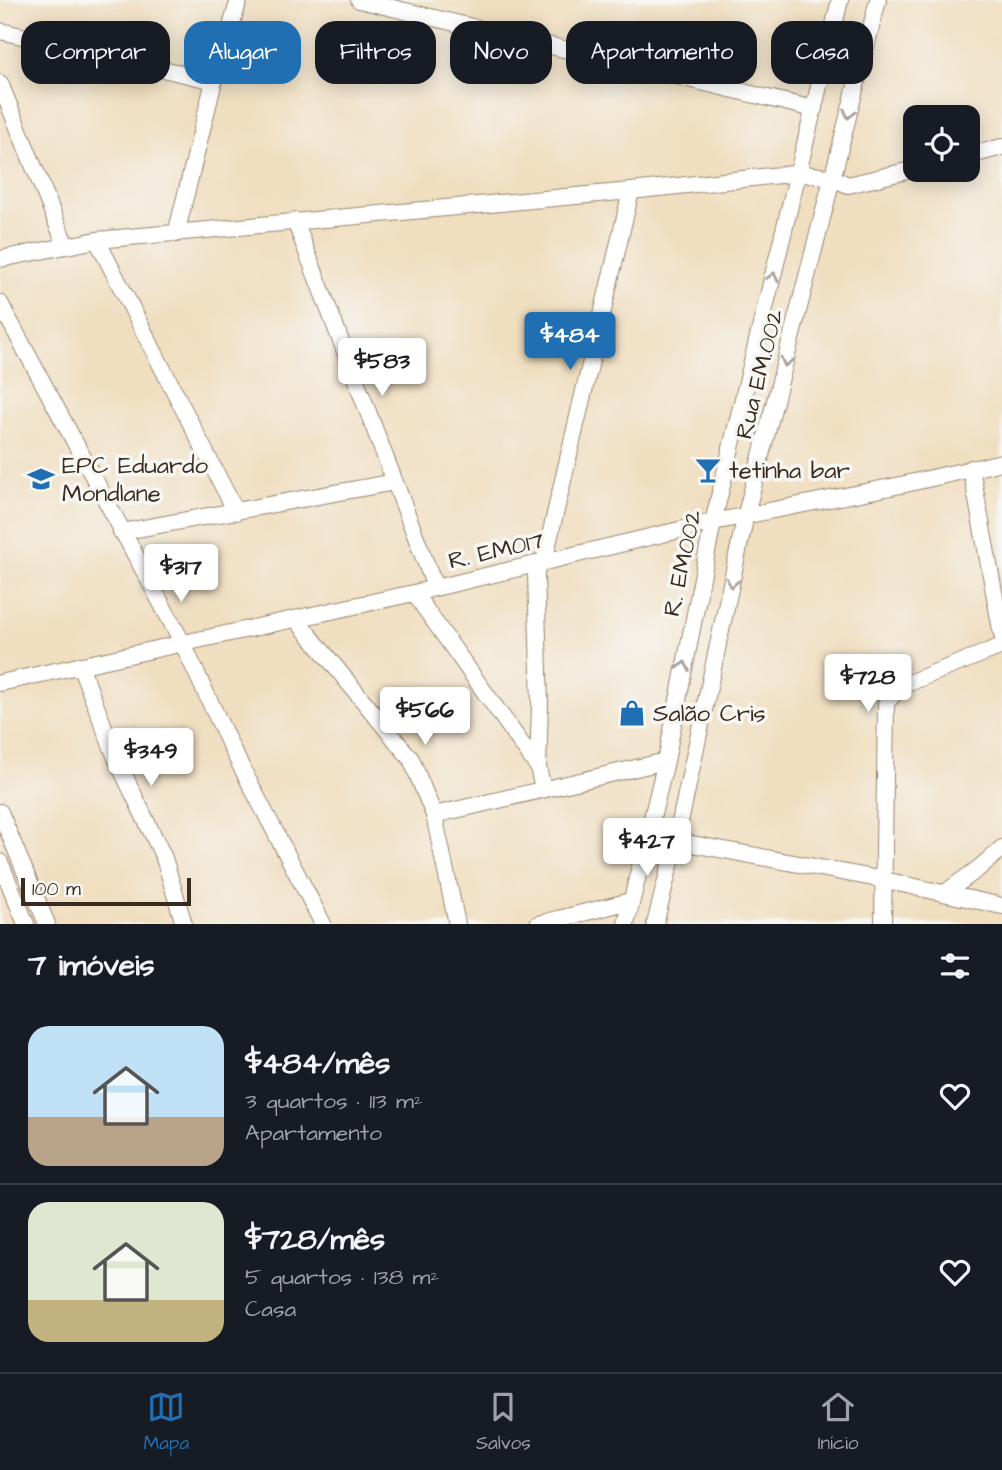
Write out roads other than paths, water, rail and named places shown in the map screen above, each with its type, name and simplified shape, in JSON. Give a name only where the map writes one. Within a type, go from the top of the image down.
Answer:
[{"type":"street","points":[[233,21],[239,0]]},
{"type":"street","points":[[799,173],[840,0]]},
{"type":"street","name":"Rua EM.002","points":[[654,924],[676,841],[747,514],[840,181],[878,0]]},
{"type":"street","points":[[369,1],[814,110]]},
{"type":"street","points":[[0,31],[184,74]]},
{"type":"street","points":[[0,83],[66,246]]},
{"type":"street","points":[[176,233],[213,84]]},
{"type":"street","points":[[980,153],[1002,148]]},
{"type":"street","points":[[0,259],[97,240],[799,173],[840,181],[903,171]]},
{"type":"street","name":"R. EM002","points":[[626,924],[666,761],[713,522],[799,173]]},
{"type":"street","points":[[543,789],[538,767],[540,704],[536,575],[631,191]]},
{"type":"street","points":[[295,221],[435,587]]},
{"type":"street","points":[[97,240],[236,512]]},
{"type":"street","points":[[0,303],[182,642],[232,749],[323,924]]},
{"type":"street","name":"R. EM017","points":[[0,683],[414,593],[747,514],[1002,462]]},
{"type":"street","points":[[971,468],[1001,625]]},
{"type":"street","points":[[121,532],[395,482]]},
{"type":"street","points":[[414,593],[538,767]]},
{"type":"street","points":[[296,619],[411,759],[434,816],[457,924]]},
{"type":"street","points":[[883,924],[886,703],[901,686],[1002,646]]},
{"type":"street","points":[[80,664],[117,758],[164,858],[184,924]]},
{"type":"street","points":[[434,816],[666,761]]},
{"type":"street","points":[[0,812],[47,924]]},
{"type":"street","points":[[676,841],[884,880],[1002,906]]},
{"type":"street","points":[[945,893],[979,869],[1002,848]]},
{"type":"street","points":[[0,862],[26,924]]},
{"type":"street","points":[[538,924],[631,901]]},
{"type":"place","name":"tetinha bar","points":[[708,470]]},
{"type":"place","name":"EPC Eduardo Mondlane","points":[[41,479]]},
{"type":"place","name":"Salão Cris","points":[[632,713]]}]
